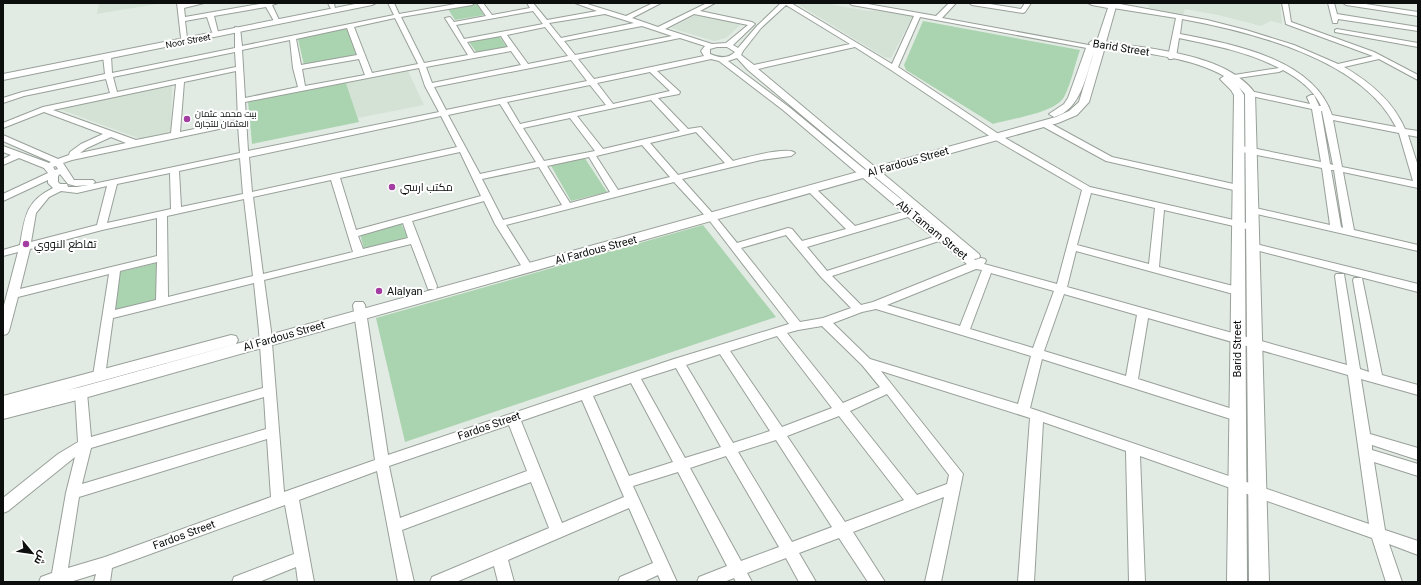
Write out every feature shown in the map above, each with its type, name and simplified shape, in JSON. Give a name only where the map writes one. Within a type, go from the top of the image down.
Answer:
[{"type":"main road","name":"Noor Street","points":[[3,73],[237,29],[332,6],[360,3]]},
{"type":"main road","name":"Noor Street","points":[[3,77],[372,3]]},
{"type":"main road","name":"Al Fardous Street","points":[[710,215],[824,180],[866,170],[993,134],[1055,113],[1068,106],[1073,98],[1109,4]]},
{"type":"main road","name":"Al Fardous Street","points":[[993,134],[1045,124],[1069,116],[1078,110],[1084,102],[1093,45]]},
{"type":"main road","name":"Barid Street","points":[[1093,45],[1172,57],[1203,64],[1234,77],[1247,88],[1244,149],[1238,188],[1237,582]]},
{"type":"main road","name":"Barid Street","points":[[1093,45],[1170,60],[1204,69],[1230,83],[1246,95]]},
{"type":"main road","name":"Barid Street","points":[[1244,149],[1251,210],[1259,582]]},
{"type":"main road","name":"Al Fardous Street","points":[[3,413],[81,393],[266,336],[359,310],[811,189],[866,170]]},
{"type":"main road","name":"Al Fardous Street","points":[[359,310],[432,286],[526,265]]},
{"type":"main road","name":"Al Fardous Street","points":[[3,402],[99,376],[266,336]]},
{"type":"street","points":[[184,38],[180,5],[201,3]]},
{"type":"street","points":[[182,20],[275,3]]},
{"type":"street","points":[[391,3],[422,66],[429,86],[500,224],[526,265]]},
{"type":"street","points":[[3,101],[22,94],[293,39],[397,16],[472,3]]},
{"type":"street","points":[[480,3],[490,17]]},
{"type":"street","points":[[578,3],[681,36],[721,59],[733,58],[759,27],[786,3],[894,68],[993,134],[1086,189],[1251,227]]},
{"type":"street","points":[[625,19],[658,3]]},
{"type":"street","points":[[659,30],[712,3]]},
{"type":"street","points":[[3,331],[26,247],[28,225],[31,213],[46,195],[71,182],[77,183],[97,181],[591,80],[652,70],[728,45],[776,3]]},
{"type":"street","points":[[852,3],[1093,45]]},
{"type":"street","points":[[938,18],[953,3]]},
{"type":"street","points":[[972,3],[1023,11],[1028,3]]},
{"type":"street","points":[[1285,3],[1288,23],[1338,40],[1380,57],[1418,78]]},
{"type":"street","points":[[1331,3],[1338,40]]},
{"type":"street","points":[[1346,3],[1362,4],[1418,14]]},
{"type":"street","points":[[268,4],[276,20]]},
{"type":"street","points":[[1109,4],[1207,22],[1250,33],[1293,48],[1337,66],[1354,75],[1380,98],[1390,110],[1403,131],[1418,184],[1244,149]]},
{"type":"street","points":[[451,24],[490,17],[532,6],[611,106]]},
{"type":"street","points":[[443,8],[451,24],[472,56]]},
{"type":"street","points":[[604,22],[605,12]]},
{"type":"street","points":[[694,12],[752,24]]},
{"type":"street","points":[[210,15],[215,32]]},
{"type":"street","points":[[894,68],[918,15]]},
{"type":"street","points":[[1334,16],[1418,29]]},
{"type":"street","points":[[1172,57],[1178,17]]},
{"type":"street","points":[[559,40],[604,22]]},
{"type":"street","points":[[463,41],[546,24],[604,22],[642,24]]},
{"type":"street","points":[[350,26],[369,76]]},
{"type":"street","points":[[237,29],[244,152],[266,336],[273,432],[285,499],[302,558],[306,582]]},
{"type":"street","points":[[1337,31],[1418,45]]},
{"type":"street","points":[[502,34],[526,67]]},
{"type":"street","points":[[429,86],[681,36]]},
{"type":"street","points":[[1176,36],[1226,49],[1259,60],[1279,70],[1308,93],[1317,109],[1336,230]]},
{"type":"street","points":[[1176,36],[1217,43],[1273,62],[1291,72],[1307,84],[1319,97],[1327,114],[1349,232]]},
{"type":"street","points":[[293,39],[297,68],[302,89]]},
{"type":"street","name":"Abi Tamam Street","points":[[728,45],[738,53],[751,68],[866,170],[910,213],[939,238],[982,265]]},
{"type":"street","points":[[751,68],[856,45]]},
{"type":"street","points":[[240,101],[513,48]]},
{"type":"street","points":[[442,111],[502,101],[709,52]]},
{"type":"street","points":[[107,56],[109,76],[114,95]]},
{"type":"street","points":[[297,68],[362,56]]},
{"type":"street","points":[[1337,66],[1380,57]]},
{"type":"street","name":"Abi Tamam Street","points":[[721,59],[866,170],[982,265]]},
{"type":"street","points":[[3,126],[30,114],[46,110],[240,68]]},
{"type":"street","points":[[518,127],[676,92],[652,70]]},
{"type":"street","points":[[1234,77],[1279,70]]},
{"type":"street","points":[[175,135],[180,81]]},
{"type":"street","points":[[1246,95],[1317,109],[1327,114],[1418,134]]},
{"type":"street","points":[[652,97],[686,132]]},
{"type":"street","points":[[502,101],[567,206]]},
{"type":"street","points":[[46,110],[135,143]]},
{"type":"street","points":[[572,115],[601,152]]},
{"type":"street","points":[[5,195],[50,171],[57,163],[69,158],[135,143],[242,122]]},
{"type":"street","points":[[1045,124],[1109,159],[1238,188]]},
{"type":"street","points":[[477,177],[601,152],[698,129],[731,164]]},
{"type":"street","points":[[69,158],[84,146],[111,134]]},
{"type":"street","points":[[3,138],[57,163],[64,170],[67,178],[71,182]]},
{"type":"street","points":[[644,142],[710,215],[797,326]]},
{"type":"street","points":[[3,149],[19,155],[50,171],[64,170]]},
{"type":"street","points":[[3,253],[102,227],[248,194],[462,150]]},
{"type":"street","points":[[50,171],[53,183],[58,188],[64,190],[77,190],[174,170],[244,152]]},
{"type":"street","points":[[500,224],[731,164],[760,157],[791,153]]},
{"type":"street","points":[[590,154],[616,194]]},
{"type":"street","points":[[3,162],[19,155]]},
{"type":"street","points":[[174,170],[176,211]]},
{"type":"street","points":[[335,177],[359,254]]},
{"type":"street","points":[[102,227],[112,183]]},
{"type":"street","points":[[811,189],[852,229]]},
{"type":"street","points":[[1026,582],[1030,413],[1037,354],[1061,288],[1086,189]]},
{"type":"street","points":[[353,234],[487,197]]},
{"type":"street","points":[[1154,268],[1160,205]]},
{"type":"street","points":[[1251,210],[1418,248]]},
{"type":"street","points":[[801,245],[910,213]]},
{"type":"street","points":[[162,214],[162,302]]},
{"type":"street","points":[[406,219],[432,286]]},
{"type":"street","points":[[736,247],[788,231],[825,275],[859,309]]},
{"type":"street","points":[[825,275],[939,238]]},
{"type":"street","points":[[109,315],[414,240]]},
{"type":"street","points":[[1072,247],[1238,291]]},
{"type":"street","points":[[1252,250],[1340,276],[1418,295]]},
{"type":"street","points":[[1252,250],[1418,288]]},
{"type":"street","points":[[13,294],[161,258]]},
{"type":"street","points":[[964,331],[982,265],[1237,340],[1376,377],[1418,390]]},
{"type":"street","name":"Fardos Street","points":[[53,580],[105,564],[382,463],[585,393],[722,348],[797,326],[825,322],[859,309],[876,305],[982,265]]},
{"type":"street","points":[[99,376],[115,270]]},
{"type":"street","points":[[1340,276],[1378,534],[1394,582]]},
{"type":"street","points":[[1358,280],[1376,377]]},
{"type":"street","points":[[876,305],[1131,382],[1237,416]]},
{"type":"street","points":[[359,310],[382,463],[406,582]]},
{"type":"street","points":[[1131,382],[1143,312]]},
{"type":"street","points":[[825,322],[866,362],[889,388],[956,474],[933,582]]},
{"type":"street","points":[[780,332],[914,502]]},
{"type":"street","points":[[722,348],[877,582]]},
{"type":"street","points":[[678,362],[808,582]]},
{"type":"street","points":[[866,362],[924,378],[1030,413],[1237,483],[1418,548]]},
{"type":"street","points":[[634,377],[740,576]]},
{"type":"street","points":[[624,483],[778,434],[842,409],[889,388]]},
{"type":"street","points":[[3,507],[63,458],[85,444],[269,392]]},
{"type":"street","points":[[53,580],[85,444],[81,393]]},
{"type":"street","points":[[585,393],[669,582]]},
{"type":"street","points":[[513,418],[558,532]]},
{"type":"street","points":[[73,493],[273,432]]},
{"type":"street","points":[[1364,437],[1418,454]]},
{"type":"street","points":[[1133,448],[1137,582]]},
{"type":"street","points":[[1366,454],[1418,470]]},
{"type":"street","points":[[394,526],[536,474]]},
{"type":"street","points":[[705,582],[740,576],[789,550],[952,488]]},
{"type":"street","points":[[438,582],[632,500]]},
{"type":"street","points":[[499,556],[506,582]]},
{"type":"street","points":[[240,582],[302,558]]},
{"type":"street","points":[[102,582],[105,564]]},
{"type":"street","points":[[626,582],[662,566]]},
{"type":"shaded area","points":[[99,3],[163,3],[97,14]]},
{"type":"shaded area","points":[[796,3],[824,3],[867,11],[882,10],[913,16],[891,58],[884,57]]},
{"type":"shaded area","points":[[1136,3],[1280,3],[1282,24],[1271,21],[1261,26],[1218,15],[1185,9],[1183,15],[1148,8],[1149,5]]},
{"type":"shaded area","points":[[695,15],[741,24],[726,38],[714,41],[671,28]]},
{"type":"shaded area","points":[[408,71],[424,105],[358,118],[346,83]]},
{"type":"shaded area","points":[[172,85],[171,132],[141,139],[59,109]]},
{"type":"green space","points":[[477,4],[484,15],[455,20],[448,9]]},
{"type":"green space","points":[[923,21],[1080,50],[1064,97],[1059,103],[1042,111],[993,124],[906,70],[904,65]]},
{"type":"green space","points":[[347,28],[357,55],[304,65],[298,39]]},
{"type":"green space","points":[[499,36],[507,47],[477,53],[469,42]]},
{"type":"green space","points":[[346,83],[359,122],[252,144],[248,101]]},
{"type":"green space","points":[[584,157],[607,192],[571,201],[550,164]]},
{"type":"green space","points":[[401,223],[408,238],[364,249],[360,234]]},
{"type":"green space","points":[[703,225],[776,317],[405,442],[376,318]]},
{"type":"green space","points":[[157,263],[156,301],[115,310],[120,272]]},
{"type":"place","name":"بيت محمد عثمان العثمان للتجارة","points":[[187,119]]},
{"type":"place","name":"مكتب ارسي","points":[[392,187]]},
{"type":"place","name":"تقاطع النووي","points":[[26,244]]},
{"type":"place","name":"Alalyan","points":[[379,291]]}]
